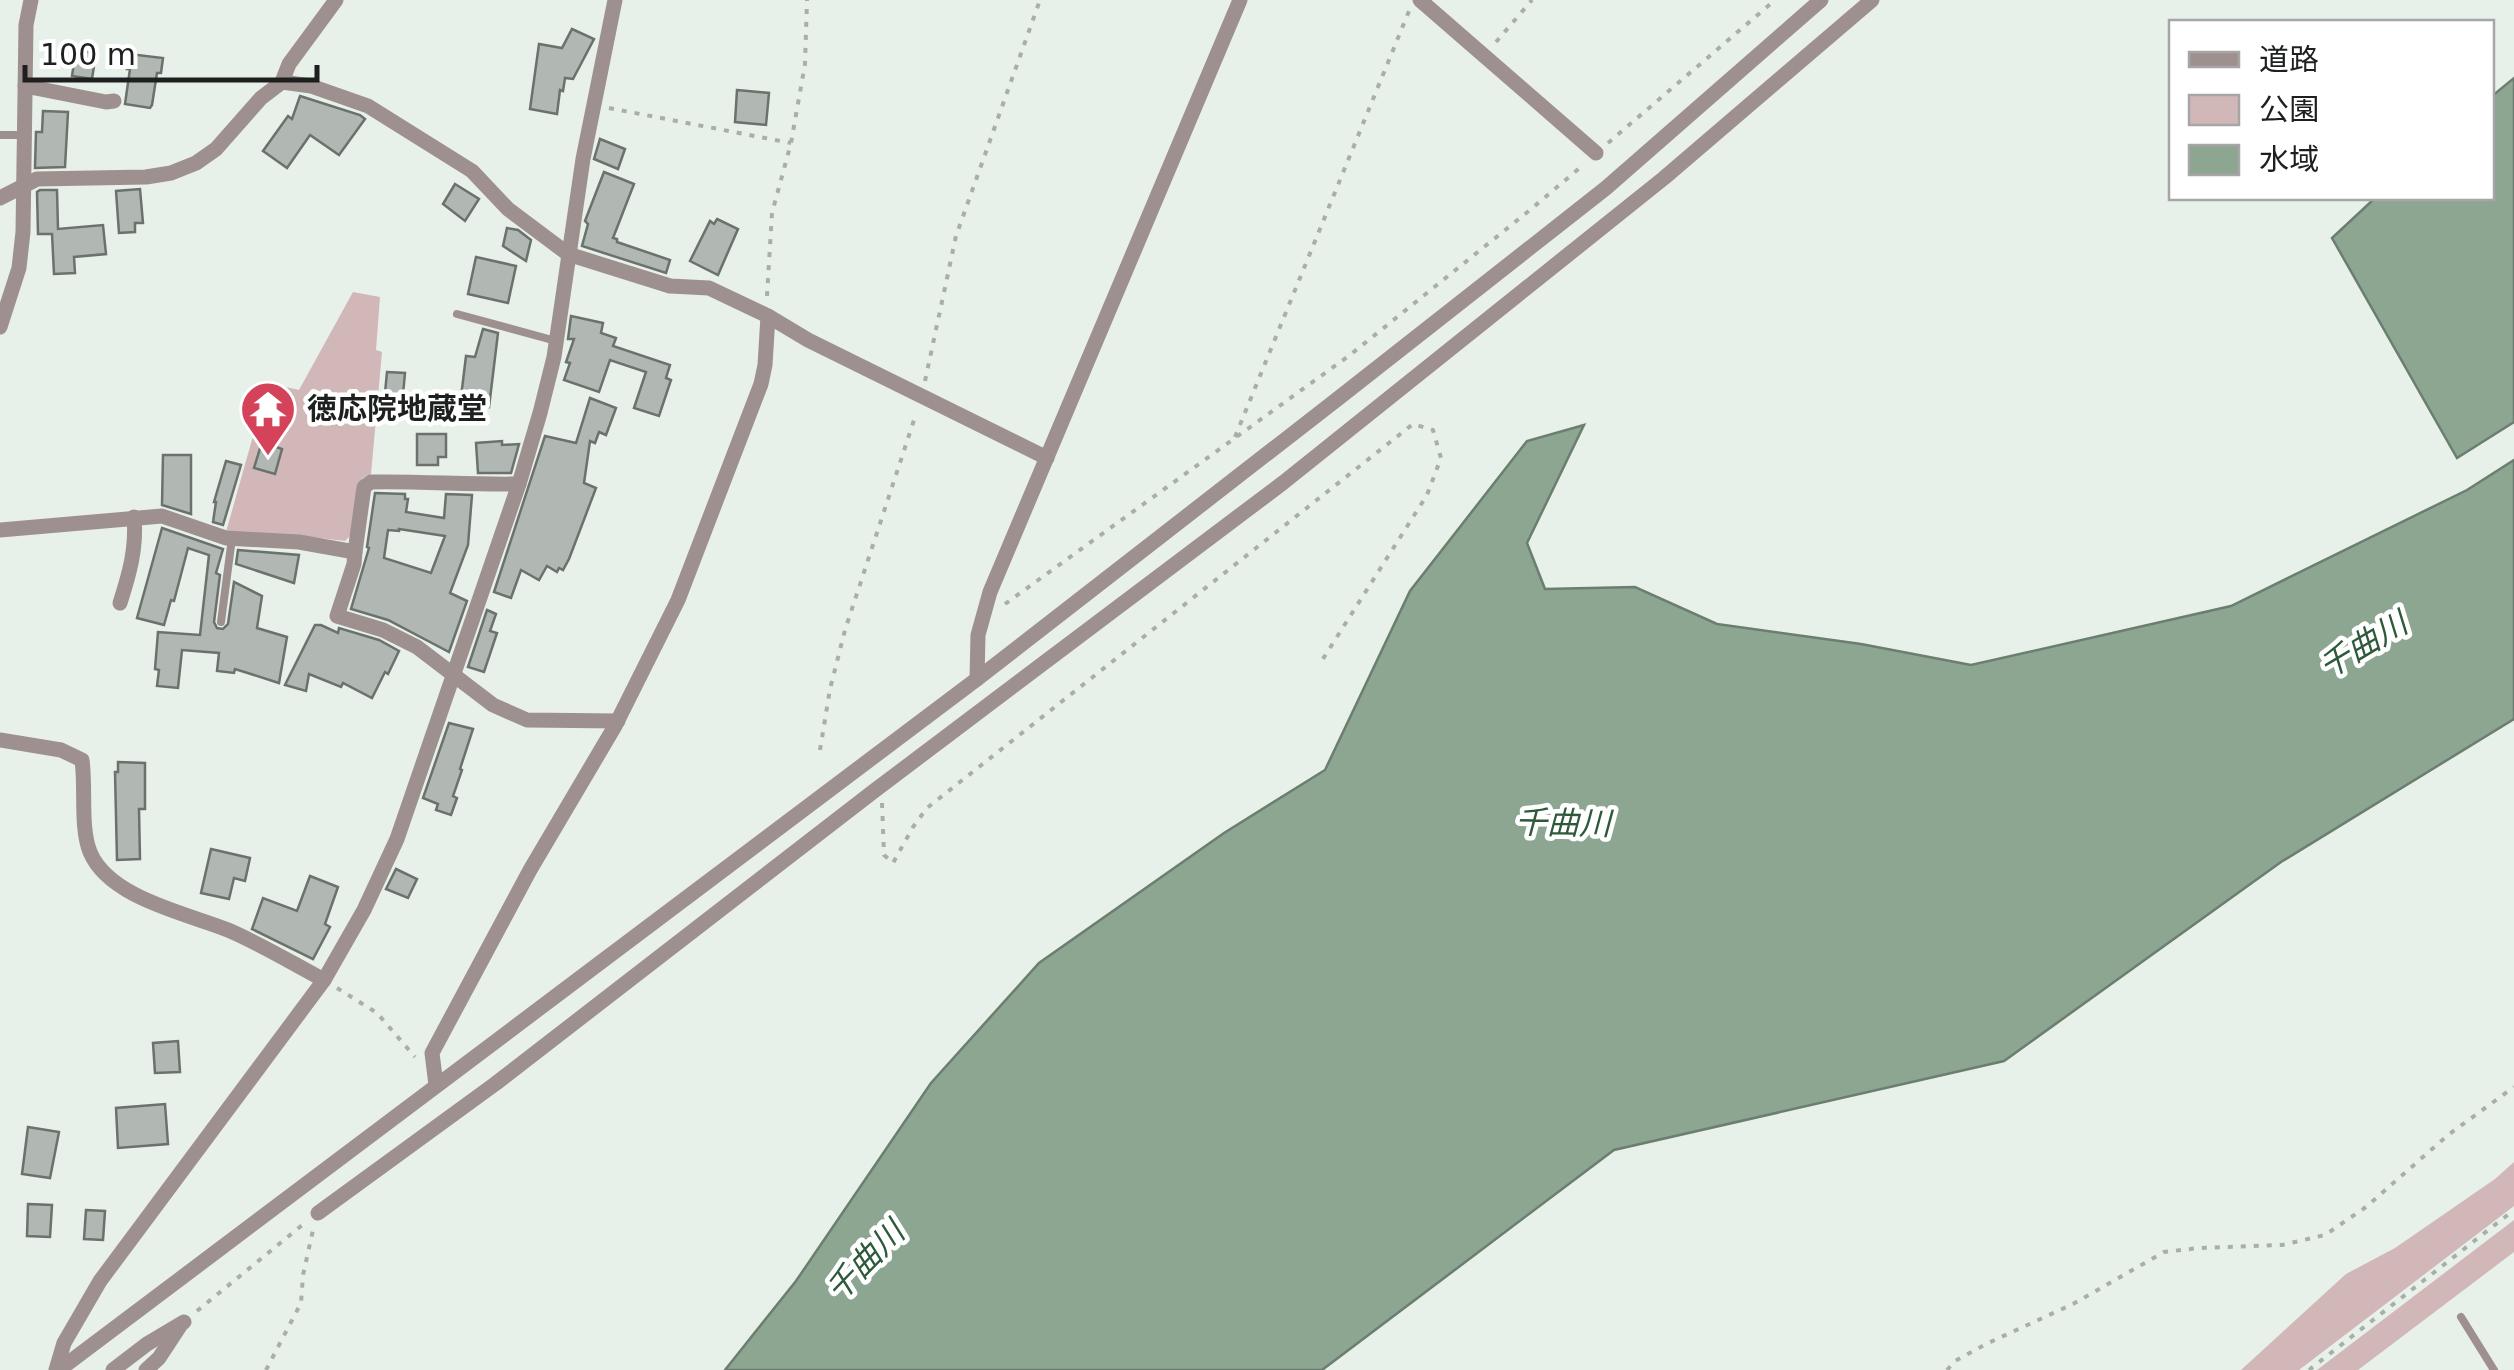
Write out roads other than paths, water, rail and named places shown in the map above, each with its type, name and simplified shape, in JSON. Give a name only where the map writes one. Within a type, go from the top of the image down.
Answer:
[{"type":"street","points":[[0,327],[19,268],[26,25],[31,0]]},
{"type":"street","points":[[0,198],[37,179],[146,177],[172,173],[196,163],[216,150],[261,98],[282,82],[289,64],[336,0]]},
{"type":"street","points":[[58,1370],[64,1343],[100,1281],[324,980],[364,910],[397,839],[540,413],[556,341],[582,159],[616,0]]},
{"type":"street","points":[[977,679],[978,635],[990,592],[1240,0]]},
{"type":"street","points":[[1417,0],[1596,154]]},
{"type":"street","points":[[58,1370],[977,679],[1606,188],[1821,0]]},
{"type":"street","points":[[318,1213],[495,1084],[1299,470],[1664,178],[1872,0]]},
{"type":"street","points":[[282,82],[311,86],[368,106],[472,170],[508,209],[568,254],[670,286],[709,288],[1046,458]]},
{"type":"street","points":[[25,86],[114,101]]},
{"type":"street","points":[[436,1085],[432,1054],[530,870],[618,720],[678,600],[761,384],[768,316]]},
{"type":"street","points":[[519,484],[371,482],[364,486],[354,564],[337,616],[383,630],[417,647],[493,705],[527,720],[618,720]]},
{"type":"street","points":[[0,530],[162,516],[232,538],[299,542],[355,552]]},
{"type":"street","points":[[120,604],[131,570],[134,518]]},
{"type":"street","points":[[0,740],[61,750],[82,760],[85,831],[91,854],[118,885],[231,932],[324,980]]},
{"type":"street","points":[[113,1370],[184,1322],[146,1370]]},
{"type":"lane","points":[[0,135],[24,135]]},
{"type":"lane","points":[[457,314],[556,341]]},
{"type":"lane","points":[[221,622],[232,538]]},
{"type":"lane","points":[[2462,1318],[2494,1370]]},
{"type":"water","points":[[2514,78],[2514,422],[2457,458],[2332,238],[2373,200],[2494,200],[2494,94]]},
{"type":"water","name":"千曲川","points":[[1584,425],[1527,543],[1545,589],[1635,587],[1717,624],[1861,644],[1971,665],[2231,606],[2467,490],[2514,460],[2514,719],[2281,862],[2004,1061],[1614,1150],[1322,1370],[725,1370],[796,1281],[931,1083],[1039,963],[1224,833],[1325,770],[1410,591],[1527,441]]},
{"type":"place","name":"徳応院地蔵堂","points":[[268,458]]}]
